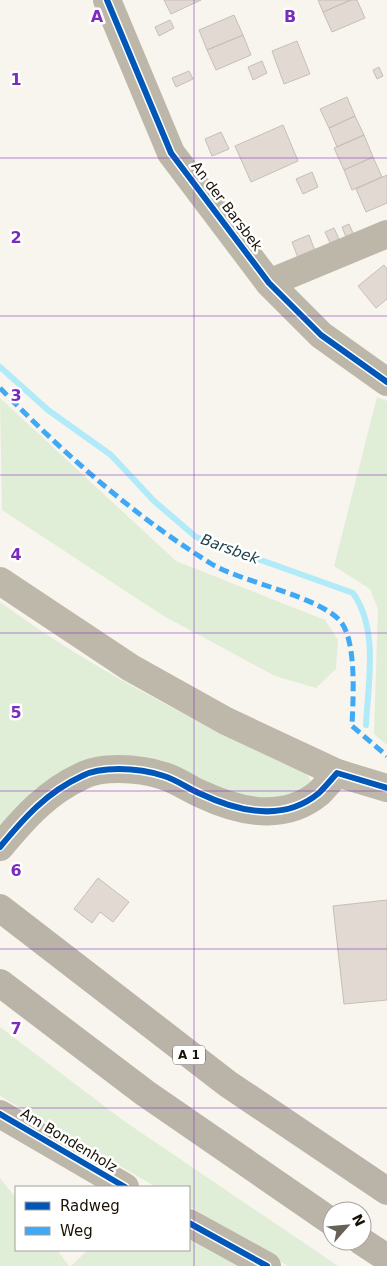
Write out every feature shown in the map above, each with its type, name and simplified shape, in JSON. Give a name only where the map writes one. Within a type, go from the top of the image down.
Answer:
[{"type":"highway","name":"A 1","points":[[0,908],[228,1084],[387,1191]]},
{"type":"highway","points":[[0,983],[145,1093],[322,1215]]},
{"type":"highway","points":[[372,1248],[387,1258]]},
{"type":"main road","points":[[0,581],[131,668],[226,721],[337,773],[387,788]]},
{"type":"street","name":"An der Barsbek","points":[[107,0],[171,153],[269,283],[321,335],[387,382]]},
{"type":"street","points":[[269,283],[387,234]]},
{"type":"street","points":[[0,847],[24,818],[49,795],[84,775],[108,769],[137,770],[165,776],[203,795],[243,810],[276,812],[299,806],[319,793],[337,773]]},
{"type":"street","name":"Am Bondenholz","points":[[0,1114],[123,1186]]},
{"type":"street","points":[[190,1223],[267,1266]]},
{"type":"green space","points":[[377,397],[387,401],[387,745],[374,734],[378,609],[370,589],[334,566]]},
{"type":"green space","points":[[0,398],[176,561],[325,620],[338,640],[336,669],[316,688],[275,676],[162,615],[2,510]]},
{"type":"green space","points":[[0,602],[72,651],[110,673],[186,715],[305,772],[311,781],[309,788],[293,797],[246,801],[165,764],[141,756],[103,757],[74,766],[35,789],[0,825]]},
{"type":"green space","points":[[0,1027],[124,1121],[338,1266],[288,1266],[190,1207],[190,1186],[154,1186],[0,1096]]},
{"type":"green space","points":[[0,1178],[15,1197],[15,1251],[58,1251],[69,1266],[0,1266]]},
{"type":"green space","points":[[190,1237],[240,1266],[71,1266],[87,1251],[190,1251]]},
{"type":"building","points":[[164,0],[201,0],[171,14]]},
{"type":"building","points":[[318,0],[351,0],[323,12]]},
{"type":"building","points":[[351,0],[357,0],[365,18],[332,32],[323,12]]},
{"type":"building","points":[[234,15],[243,35],[207,50],[199,30]]},
{"type":"building","points":[[170,20],[174,28],[159,36],[155,27]]},
{"type":"building","points":[[243,35],[251,55],[216,70],[207,50]]},
{"type":"building","points":[[297,41],[310,74],[284,84],[272,51]]},
{"type":"building","points":[[262,61],[267,73],[253,80],[248,67]]},
{"type":"building","points":[[379,67],[383,76],[377,79],[373,70]]},
{"type":"building","points":[[189,71],[193,79],[176,87],[172,78]]},
{"type":"building","points":[[347,97],[355,116],[329,128],[320,109]]},
{"type":"building","points":[[355,116],[364,135],[337,147],[329,128]]},
{"type":"building","points":[[283,125],[298,161],[251,182],[235,146]]},
{"type":"building","points":[[221,132],[229,149],[212,156],[205,139]]},
{"type":"building","points":[[364,135],[373,157],[344,170],[334,148]]},
{"type":"building","points":[[373,157],[382,177],[352,190],[344,170]]},
{"type":"building","points":[[312,172],[318,187],[303,194],[296,179]]},
{"type":"building","points":[[387,175],[387,203],[366,212],[356,189]]},
{"type":"building","points":[[349,224],[353,233],[346,237],[342,227]]},
{"type":"building","points":[[334,228],[339,239],[330,243],[325,232]]},
{"type":"building","points":[[309,235],[315,251],[298,258],[292,242]]},
{"type":"building","points":[[384,265],[387,269],[387,299],[376,308],[358,286]]},
{"type":"building","points":[[98,878],[129,902],[113,922],[100,912],[92,923],[74,909]]},
{"type":"building","points":[[387,900],[387,1000],[344,1004],[333,906]]},
{"type":"waterway","name":"Barsbek","points":[[0,367],[48,410],[111,455],[154,501],[196,537],[353,593],[361,608],[369,640],[370,675],[366,725]]},
{"type":"marked path","points":[[0,388],[100,482],[126,504],[181,544],[223,570],[316,604],[341,622],[350,643],[352,657],[352,726],[387,756]]},
{"type":"cycle path","points":[[107,0],[171,153],[269,283],[321,335],[387,382]]},
{"type":"cycle path","points":[[0,847],[27,816],[47,798],[69,782],[100,770],[125,769],[153,773],[174,780],[196,792],[231,806],[261,811],[291,808],[305,802],[319,793],[337,773],[387,788]]},
{"type":"cycle path","points":[[0,1114],[123,1186]]},
{"type":"cycle path","points":[[190,1224],[267,1266]]}]
